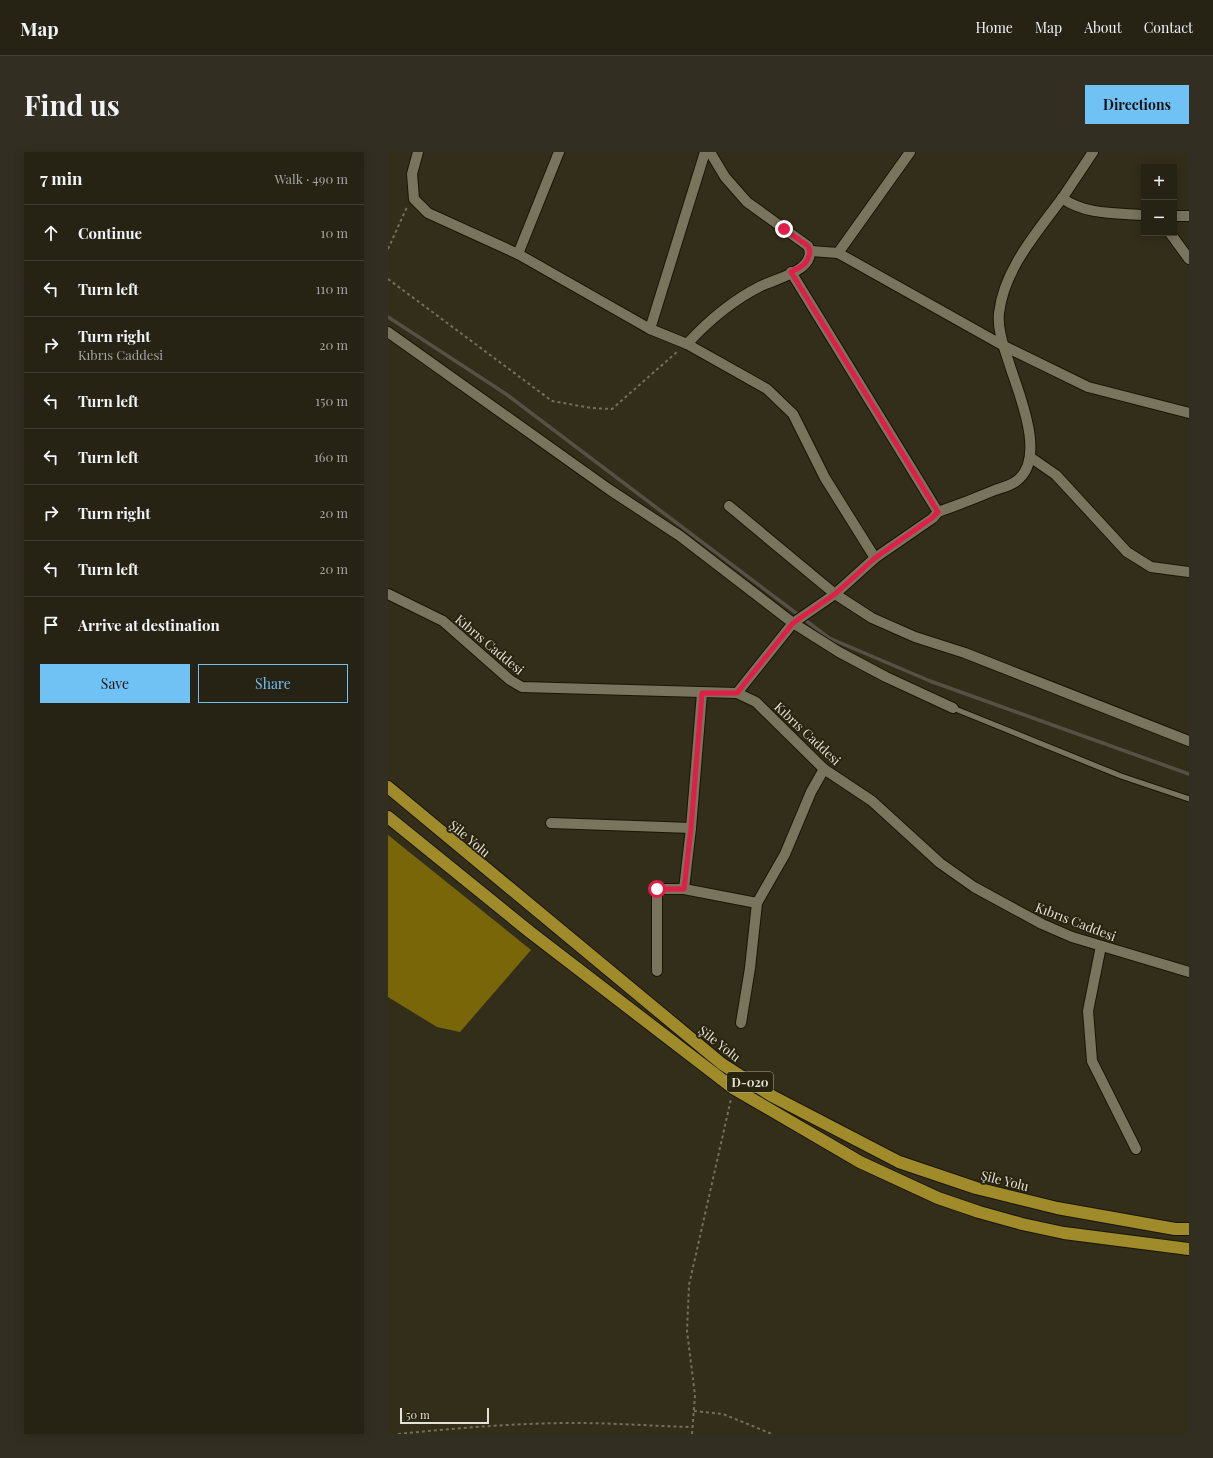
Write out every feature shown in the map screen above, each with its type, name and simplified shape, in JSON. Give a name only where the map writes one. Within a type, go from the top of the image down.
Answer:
[{"type":"highway","name":"Şile Yolu","points":[[388,787],[722,1064],[772,1096],[899,1162],[976,1188],[1057,1208],[1176,1229],[1189,1229]]},
{"type":"highway","name":"D-020","points":[[388,817],[530,932],[733,1088],[860,1162],[938,1198],[979,1212],[1022,1224],[1064,1233],[1189,1249]]},
{"type":"street","points":[[418,152],[412,174],[414,200],[428,213],[518,254],[650,329],[686,344],[767,389],[793,414],[825,478],[875,558]]},
{"type":"street","points":[[518,254],[559,152]]},
{"type":"street","points":[[650,329],[705,152]]},
{"type":"street","points":[[686,344],[708,320],[726,305],[761,286],[802,267],[808,260],[810,251],[808,246],[747,202],[725,177],[710,152]]},
{"type":"street","points":[[838,253],[910,152]]},
{"type":"street","points":[[737,693],[793,623],[835,594],[875,558],[932,518],[938,512],[1015,482],[1024,472],[1030,457],[1028,424],[1004,346],[999,313],[1006,286],[1014,269],[1038,229],[1062,198],[1093,152]]},
{"type":"street","points":[[1062,198],[1072,205],[1083,209],[1141,215]]},
{"type":"street","points":[[1177,216],[1189,216]]},
{"type":"street","points":[[1172,236],[1189,259]]},
{"type":"street","points":[[810,251],[838,253],[1004,346],[1088,387],[1189,412]]},
{"type":"street","points":[[791,272],[938,512]]},
{"type":"street","points":[[388,332],[610,490],[680,536],[793,623],[839,652],[886,677],[953,708]]},
{"type":"street","points":[[1030,457],[1056,475],[1127,552],[1151,567],[1189,572]]},
{"type":"street","points":[[729,506],[835,594],[872,618],[915,637],[964,653],[1189,741]]},
{"type":"street","name":"Kıbrıs Caddesi","points":[[388,594],[443,621],[510,680],[522,687],[619,688],[702,693],[737,693],[756,702],[824,769],[872,801],[940,864],[974,887],[1042,924],[1101,946],[1189,972]]},
{"type":"street","points":[[684,889],[691,828],[702,693]]},
{"type":"street","points":[[741,1023],[750,968],[757,902],[785,854],[811,792],[824,769]]},
{"type":"street","points":[[551,823],[691,828]]},
{"type":"street","points":[[657,971],[657,889],[684,889],[757,902]]},
{"type":"street","points":[[1101,946],[1088,1011],[1092,1061],[1136,1149]]},
{"type":"lane","points":[[953,708],[1121,776],[1189,799]]},
{"type":"path","points":[[388,249],[414,193]]},
{"type":"path","points":[[388,279],[552,401],[591,408],[612,409],[686,344]]},
{"type":"path","points":[[692,1434],[691,1427],[694,1411],[694,1378],[687,1331],[689,1285],[733,1088]]},
{"type":"path","points":[[694,1411],[723,1414],[772,1434]]},
{"type":"path","points":[[398,1434],[546,1423],[601,1423],[691,1427]]},
{"type":"shaded area","points":[[388,835],[531,950],[460,1032],[437,1027],[388,997]]},
{"type":"waterway","points":[[388,317],[506,394],[829,638],[930,681],[1189,774]]},
{"type":"route","points":[[657,889],[684,889],[691,828],[702,693],[737,693],[793,623],[835,594],[875,558],[932,518],[938,512],[791,272],[802,267],[808,260],[810,251],[808,246],[784,229]]}]
